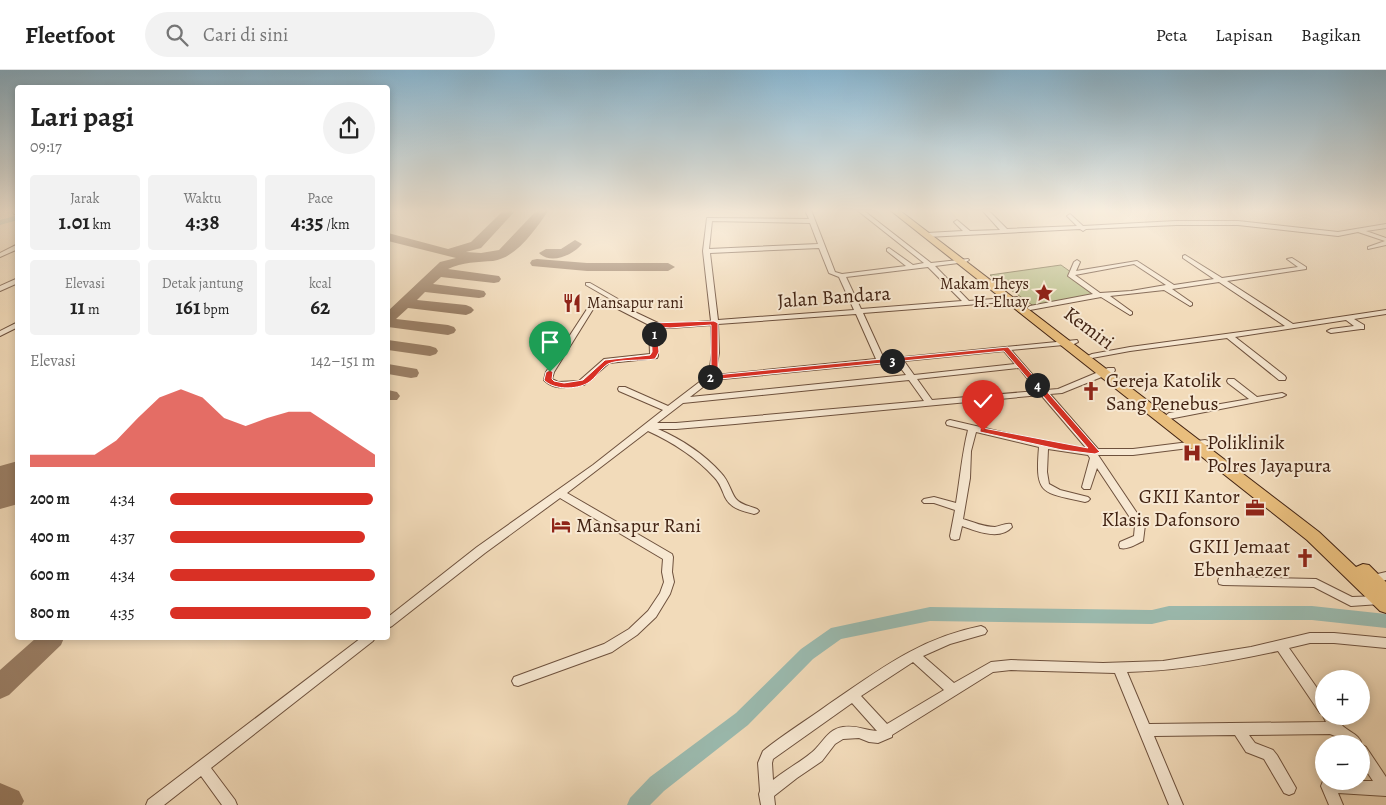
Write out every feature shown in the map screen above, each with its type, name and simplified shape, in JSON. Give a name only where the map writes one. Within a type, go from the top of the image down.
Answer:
[{"type":"highway","name":"Kemiri","points":[[942,244],[1318,535]]},
{"type":"highway","name":"Kemiri","points":[[1014,299],[1030,308],[1070,342],[1092,356],[1108,371]]},
{"type":"highway","name":"Kemiri","points":[[1126,386],[1169,416],[1201,444]]},
{"type":"highway","points":[[1318,535],[1380,578],[1384,601]]},
{"type":"highway","points":[[1318,535],[1384,601]]},
{"type":"street","points":[[390,621],[710,378],[714,368],[714,323],[707,244]]},
{"type":"street","points":[[904,244],[930,265],[967,303]]},
{"type":"street","points":[[1370,248],[1380,244]]},
{"type":"street","points":[[706,251],[821,246],[830,272],[842,276],[963,260]]},
{"type":"street","points":[[0,255],[15,248]]},
{"type":"street","points":[[889,250],[912,267]]},
{"type":"street","points":[[1185,257],[1291,326]]},
{"type":"street","points":[[1030,308],[1101,295],[1304,268],[1290,258]]},
{"type":"street","points":[[1071,274],[1077,262]]},
{"type":"street","points":[[1071,274],[1135,262],[1190,304]]},
{"type":"street","points":[[1071,274],[1130,313]]},
{"type":"street","points":[[842,276],[881,362]]},
{"type":"street","points":[[0,289],[15,282]]},
{"type":"street","points":[[588,284],[670,326]]},
{"type":"street","name":"Jalan Bandara","points":[[654,324],[656,352],[652,357],[607,361],[582,384],[556,385],[548,380],[550,372],[593,304],[606,302],[654,324],[670,326],[1014,299]]},
{"type":"street","points":[[1092,356],[1130,348],[1229,336],[1386,312]]},
{"type":"street","points":[[1332,331],[1361,328],[1360,325],[1346,318]]},
{"type":"street","points":[[0,334],[15,326]]},
{"type":"street","points":[[1229,336],[1282,378]]},
{"type":"street","points":[[710,378],[1070,342]]},
{"type":"street","points":[[1006,349],[1094,454],[1140,525],[1139,538],[1124,545]]},
{"type":"street","points":[[899,360],[930,403]]},
{"type":"street","points":[[680,401],[1020,366]]},
{"type":"street","points":[[648,426],[676,426],[1044,393],[1067,389],[1108,371]]},
{"type":"street","points":[[1230,381],[1254,399]]},
{"type":"street","points":[[622,389],[669,410]]},
{"type":"street","points":[[1169,416],[1282,395]]},
{"type":"street","points":[[950,423],[1094,454],[1201,444]]},
{"type":"street","points":[[648,426],[678,441],[719,476],[732,502],[739,508],[754,511]]},
{"type":"street","points":[[955,536],[967,451],[973,428]]},
{"type":"street","points":[[1044,444],[1041,478],[1043,484],[1050,491],[1085,499]]},
{"type":"street","points":[[1087,487],[1094,454]]},
{"type":"street","points":[[518,681],[608,648],[632,632],[652,614],[669,586],[667,572],[668,557],[560,493]]},
{"type":"street","points":[[927,501],[934,500],[959,508]]},
{"type":"street","points":[[957,521],[992,531],[999,531],[1007,527]]},
{"type":"street","points":[[1223,581],[1316,583],[1351,602],[1384,601]]},
{"type":"street","points":[[767,800],[765,763],[768,755],[913,654],[940,641],[963,633],[981,631]]},
{"type":"street","points":[[767,800],[792,773],[817,757],[830,740],[841,734],[859,732],[878,737],[887,733],[985,669],[997,666],[1119,668],[1189,663],[1251,652],[1299,639],[1321,637],[1386,643]]},
{"type":"street","points":[[153,805],[366,640]]},
{"type":"street","points":[[1280,644],[1315,696]]},
{"type":"street","points":[[913,654],[953,690]]},
{"type":"street","points":[[1119,668],[1176,805]]},
{"type":"street","points":[[853,695],[887,733]]},
{"type":"street","points":[[1335,725],[1338,730],[1347,735]]},
{"type":"street","points":[[1238,729],[1251,748],[1268,754],[1289,788]]},
{"type":"street","points":[[1145,730],[1338,730]]},
{"type":"street","points":[[1370,765],[1386,789]]},
{"type":"street","points":[[202,766],[230,805]]},
{"type":"street","points":[[1336,805],[1328,786],[1386,789]]},
{"type":"green space","points":[[1061,265],[1100,293],[1035,307],[990,275]]},
{"type":"waterway","points":[[637,805],[657,784],[742,719],[807,654],[837,633],[930,614],[1152,617],[1169,613],[1312,613],[1386,621]]},
{"type":"taxiway","points":[[416,244],[465,256],[481,257],[495,257],[504,253],[514,244]]},
{"type":"taxiway","points":[[453,251],[477,244]]},
{"type":"taxiway","points":[[546,253],[564,253],[575,244]]},
{"type":"taxiway","points":[[438,272],[445,265],[469,259]]},
{"type":"taxiway","points":[[537,263],[587,267],[668,267]]},
{"type":"taxiway","points":[[390,317],[438,272]]},
{"type":"taxiway","points":[[438,272],[494,279]]},
{"type":"taxiway","points":[[422,287],[479,294]]},
{"type":"taxiway","points":[[405,303],[466,310]]},
{"type":"taxiway","points":[[390,323],[448,330]]},
{"type":"taxiway","points":[[390,345],[430,351]]},
{"type":"taxiway","points":[[390,369],[411,373]]},
{"type":"taxiway","points":[[0,687],[50,640]]},
{"type":"taxiway","points":[[0,798],[9,801]]},
{"type":"runway","points":[[0,491],[15,480]]},
{"type":"place","name":"Makam Theys H. Eluay","points":[[1044,293]]},
{"type":"place","name":"Mansapur rani","points":[[572,303]]},
{"type":"place","name":"Gereja Katolik Sang Penebus","points":[[1091,391]]},
{"type":"place","name":"Poliklinik Polres Jayapura","points":[[1192,453]]},
{"type":"place","name":"GKII Kantor Klasis Dafonsoro","points":[[1255,508]]},
{"type":"place","name":"Mansapur Rani","points":[[561,525]]},
{"type":"place","name":"GKII Jemaat Ebenhaezer","points":[[1305,558]]},
{"type":"route","points":[[550,372],[548,380],[556,385],[582,384],[607,361],[652,357],[656,352],[654,324],[670,326],[714,323],[714,368],[710,378],[1006,349],[1095,452],[983,431]]}]
